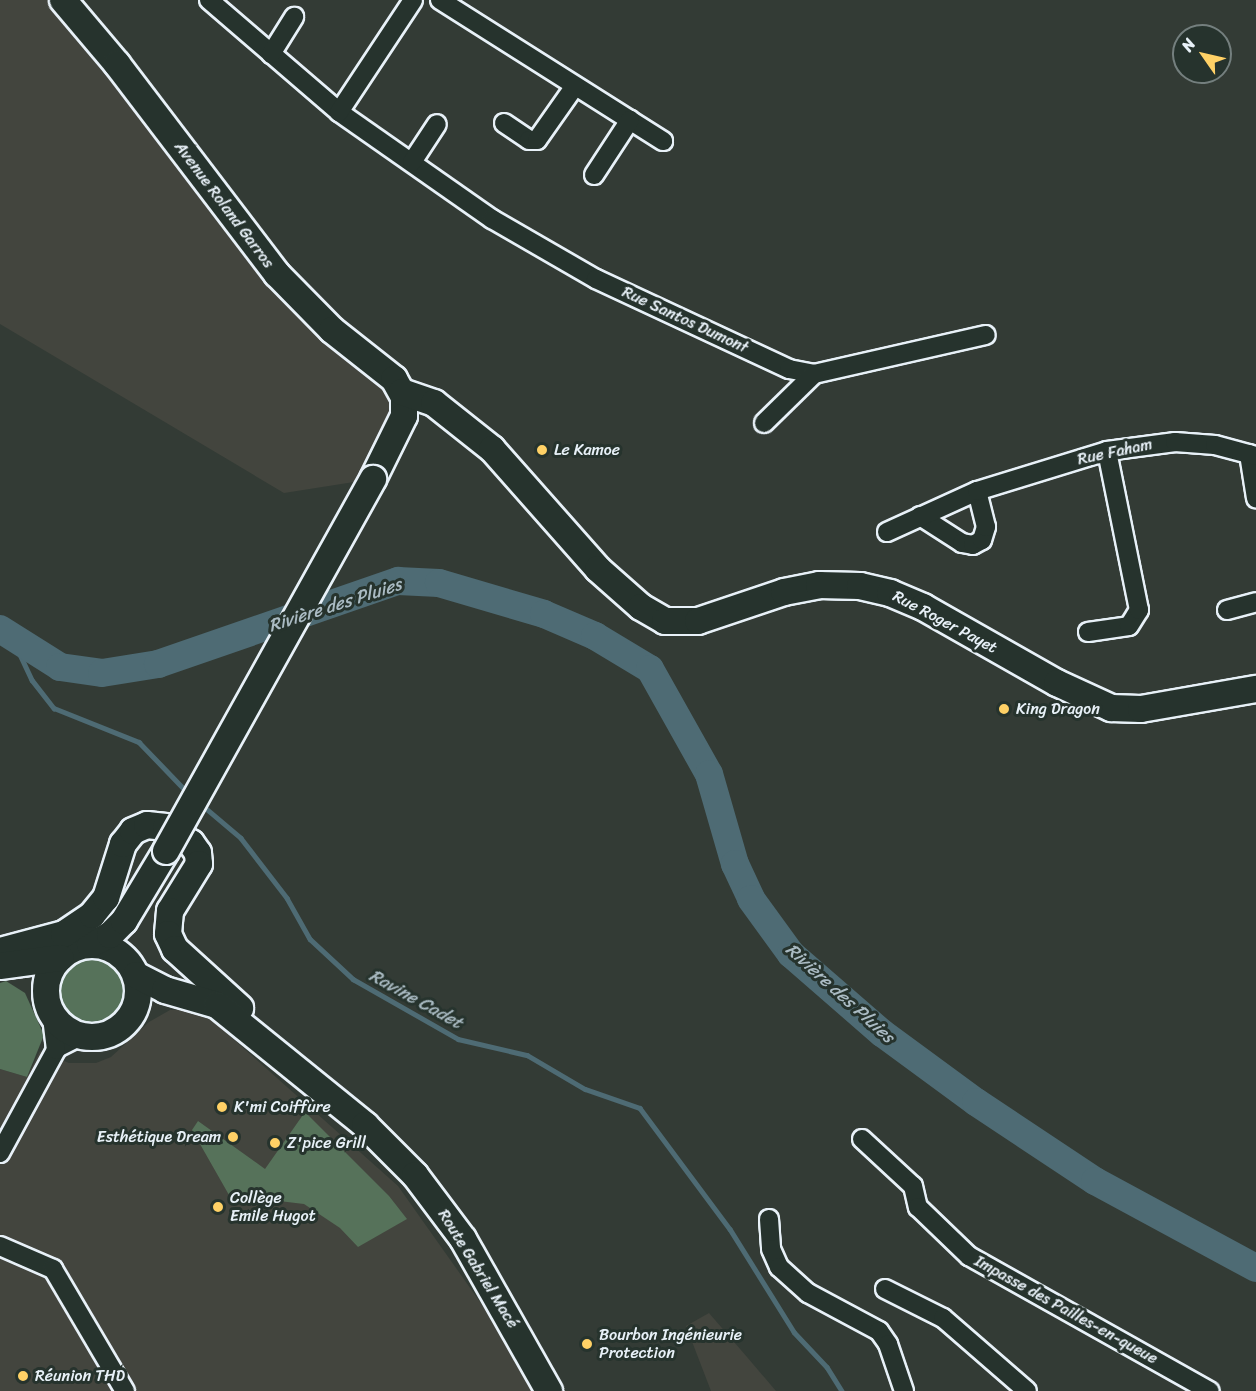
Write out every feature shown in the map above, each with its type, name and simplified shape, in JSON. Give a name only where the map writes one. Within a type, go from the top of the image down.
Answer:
[{"type":"main road","name":"Avenue Roland Garros","points":[[63,0],[117,64],[277,274],[332,330],[385,368],[402,392]]},
{"type":"main road","name":"Rue Roger Payet","points":[[402,392],[425,397],[517,472],[618,589],[665,621],[698,621],[784,592],[819,585],[860,586],[890,593],[923,607],[1057,684],[1111,708],[1141,709],[1256,689]]},
{"type":"main road","points":[[0,968],[60,958],[90,945],[110,935],[140,899],[401,426],[405,402],[402,392]]},
{"type":"main road","name":"Rue Roger Payet","points":[[401,426],[423,414],[454,421]]},
{"type":"main road","points":[[0,951],[64,934],[92,915],[105,898],[123,844],[133,831],[147,825],[166,826],[191,843],[198,853],[195,874],[167,920],[175,948],[282,1045],[297,1068]]},
{"type":"main road","points":[[137,1002],[134,972],[140,899]]},
{"type":"main road","points":[[90,945],[114,950],[134,972]]},
{"type":"main road","points":[[49,1006],[49,975],[60,958]]},
{"type":"main road","points":[[0,968],[24,977],[79,1037],[94,1038],[122,1027],[137,1002],[165,990]]},
{"type":"main road","name":"Route Gabriel Macé","points":[[134,972],[165,990],[217,1005],[365,1125],[415,1175],[451,1220],[549,1391]]},
{"type":"street","name":"Rue Santos Dumont","points":[[209,0],[339,112],[492,219],[596,279],[789,369],[814,374],[986,335]]},
{"type":"street","points":[[339,112],[413,0]]},
{"type":"street","points":[[440,0],[663,141]]},
{"type":"street","points":[[271,54],[294,17]]},
{"type":"street","points":[[504,123],[529,140],[537,140],[575,86]]},
{"type":"street","points":[[594,175],[630,120]]},
{"type":"street","points":[[412,162],[437,124]]},
{"type":"street","points":[[764,423],[814,374]]},
{"type":"street","name":"Rue Faham","points":[[887,532],[977,491],[1107,451],[1175,442],[1215,445],[1253,455]]},
{"type":"street","points":[[1088,632],[1129,626],[1139,610],[1107,451]]},
{"type":"street","points":[[1253,455],[1256,498]]},
{"type":"street","points":[[920,516],[962,543],[973,545],[982,540],[986,527],[977,491]]},
{"type":"street","points":[[1227,610],[1256,602]]},
{"type":"street","points":[[49,1006],[57,1048]]},
{"type":"street","points":[[0,1153],[57,1048],[79,1037]]},
{"type":"street","name":"Impasse des Pailles-en-queue","points":[[862,1139],[913,1186],[918,1207],[969,1256],[1210,1391]]},
{"type":"street","points":[[769,1219],[771,1249],[779,1268],[808,1293],[879,1331],[888,1344],[904,1391]]},
{"type":"street","points":[[0,1246],[53,1269],[124,1391]]},
{"type":"street","points":[[885,1289],[944,1318],[1027,1391]]},
{"type":"shaded area","points":[[0,0],[63,0],[260,253],[402,392],[373,479],[284,493],[0,324]]},
{"type":"shaded area","name":"Collège Emile Hugot","points":[[170,1010],[187,1010],[212,1020],[398,1186],[502,1333],[535,1391],[0,1391],[0,1069],[27,1077],[40,1051],[69,1063],[96,1063],[111,1057],[149,1022]]},
{"type":"shaded area","points":[[709,1313],[776,1391],[711,1391],[686,1326]]},
{"type":"green space","points":[[90,957],[111,963],[121,973],[127,994],[121,1015],[111,1025],[90,1031],[69,1025],[59,1015],[53,994],[59,973],[69,963]]},
{"type":"green space","points":[[6,981],[25,993],[44,1035],[27,1077],[0,1069],[0,983]]},
{"type":"green space","points":[[305,1112],[389,1196],[407,1219],[358,1247],[340,1228],[304,1204],[229,1195],[192,1130],[198,1121],[265,1169]]},
{"type":"waterway","name":"Rivière des Pluies","points":[[0,629],[60,667],[102,673],[158,664],[398,581],[439,583],[544,614],[595,636],[650,669],[709,774],[735,864],[751,899],[791,954],[882,1033],[976,1102],[1095,1181],[1256,1268]]},
{"type":"waterway","name":"Ravine Cadet","points":[[10,633],[32,680],[54,708],[139,742],[189,794]]},
{"type":"waterway","name":"Ravine Cadet","points":[[202,805],[241,838],[287,898],[310,939],[353,979],[458,1039],[527,1055],[585,1089],[640,1108],[730,1229],[794,1332],[827,1367],[842,1391]]},
{"type":"place","name":"Le Kamoe","points":[[542,450]]},
{"type":"place","name":"King Dragon","points":[[1004,709]]},
{"type":"place","name":"K'mi Coiffure","points":[[222,1107]]},
{"type":"place","name":"Esthétique Dream","points":[[233,1137]]},
{"type":"place","name":"Z'pice Grill","points":[[275,1143]]},
{"type":"place","name":"Collège Emile Hugot","points":[[218,1207]]},
{"type":"place","name":"Bourbon Ingénieurie Protection","points":[[587,1344]]},
{"type":"place","name":"Réunion THD","points":[[23,1376]]}]
